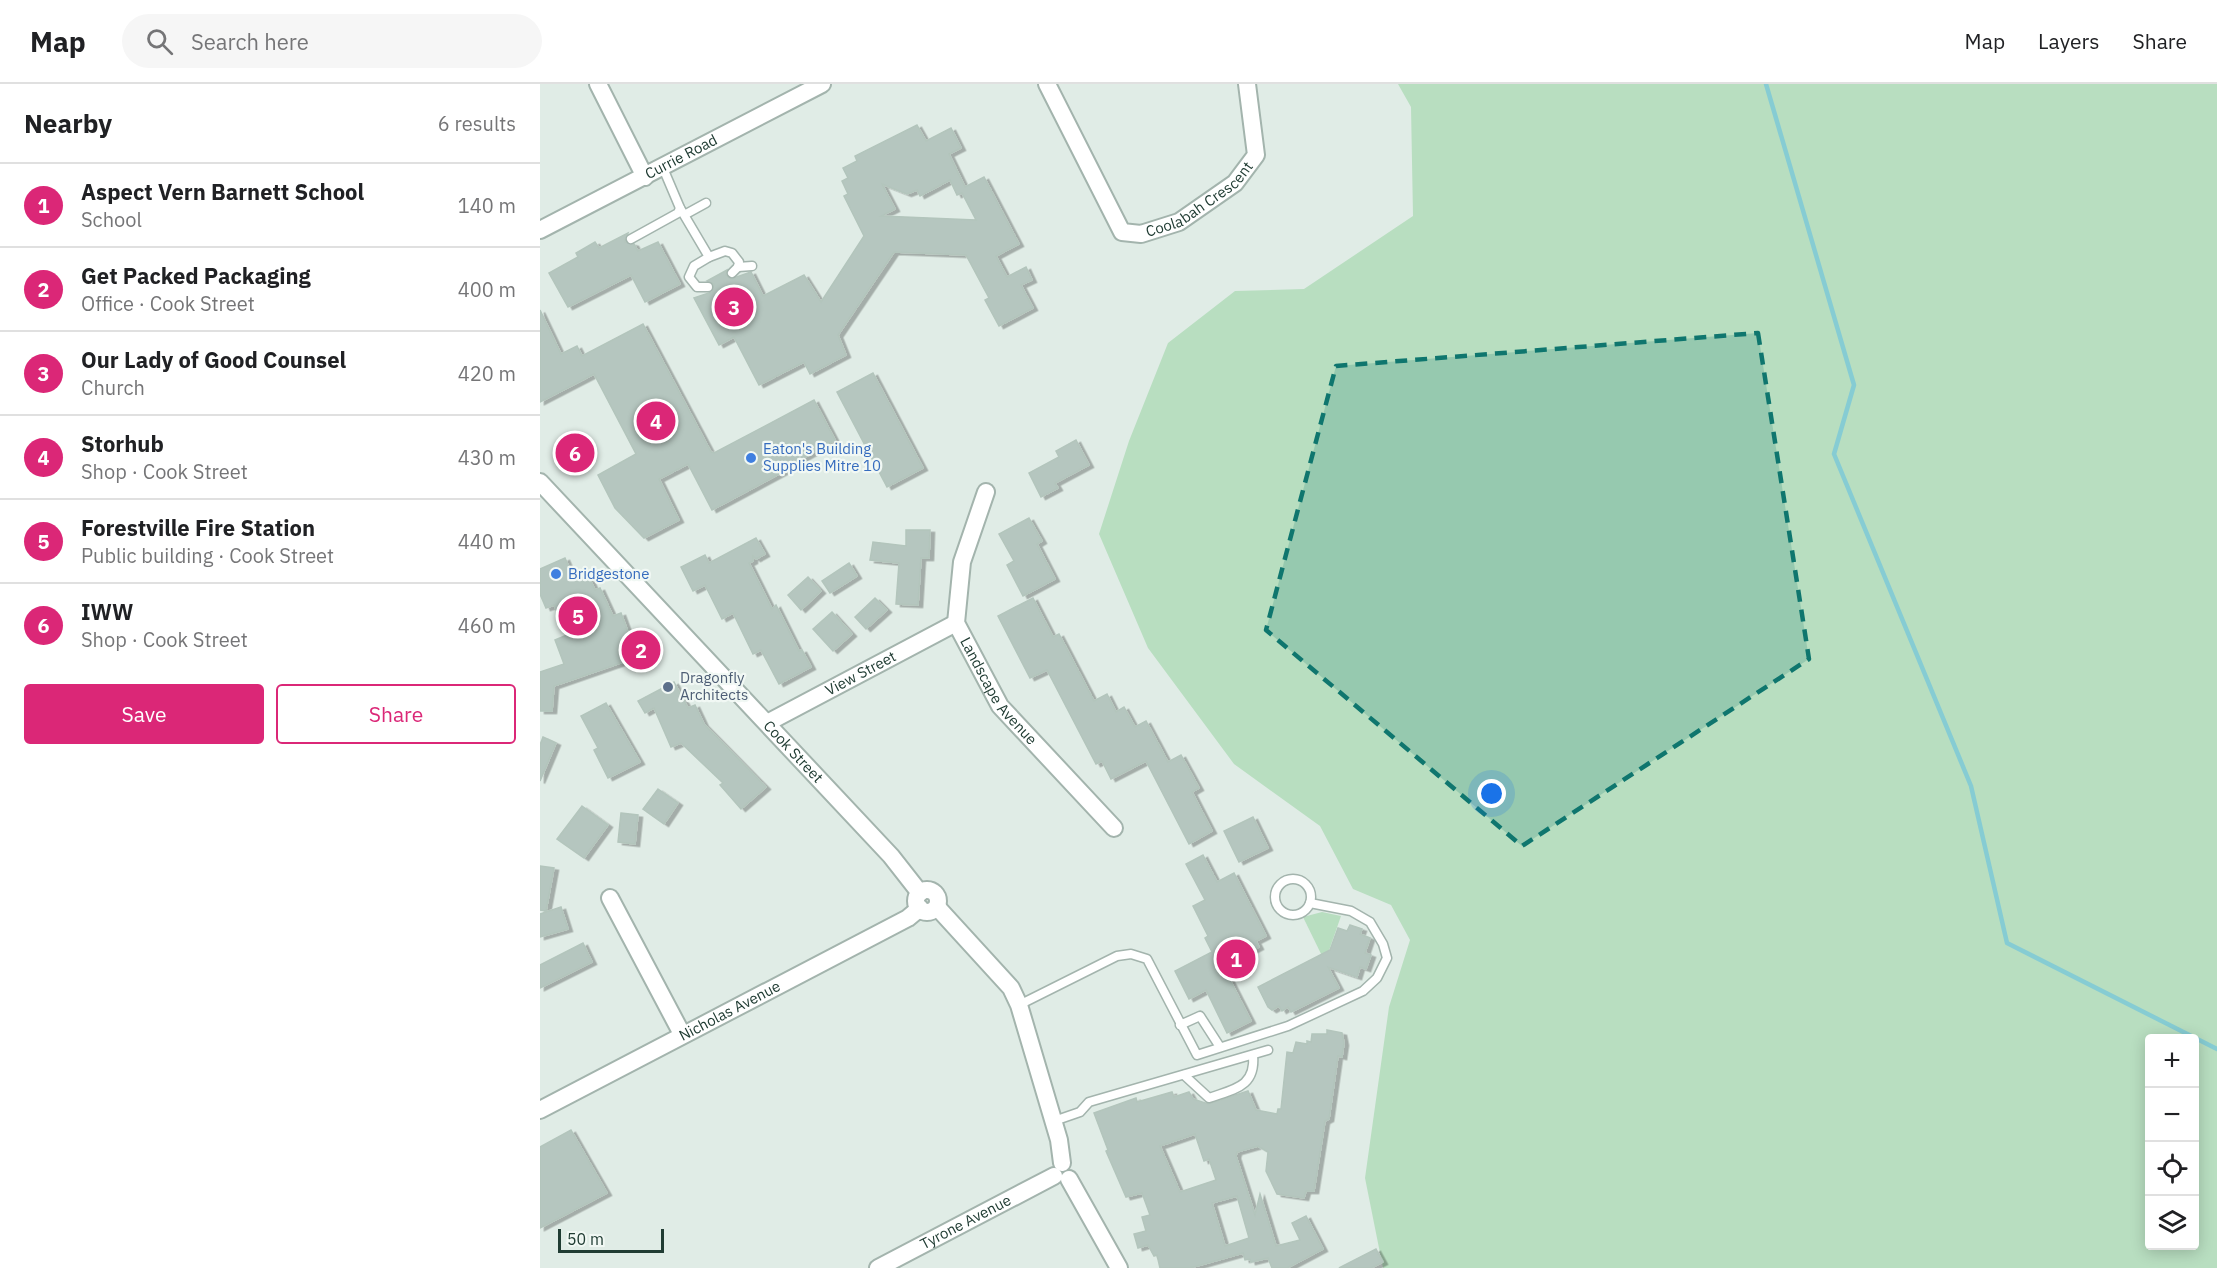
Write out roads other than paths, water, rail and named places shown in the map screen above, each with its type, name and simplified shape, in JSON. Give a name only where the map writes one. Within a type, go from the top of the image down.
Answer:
[{"type":"street","points":[[598,84],[645,177]]},
{"type":"street","name":"Currie Road","points":[[540,230],[822,84]]},
{"type":"street","name":"Coolabah Crescent","points":[[1047,84],[1122,232],[1141,234],[1179,222],[1235,183],[1256,155],[1247,84]]},
{"type":"street","name":"Cook Street","points":[[540,482],[891,856],[925,903],[1001,975],[1019,1005],[1053,1121],[1062,1173],[1119,1268]]},
{"type":"street","name":"Landscape Avenue","points":[[986,492],[962,562],[956,623],[1000,706],[1114,828]]},
{"type":"street","name":"View Street","points":[[766,723],[956,623]]},
{"type":"street","points":[[610,898],[682,1034]]},
{"type":"street","name":"Nicholas Avenue","points":[[540,1110],[908,918],[925,903]]},
{"type":"street","name":"Tyrone Avenue","points":[[878,1268],[1062,1173]]},
{"type":"lane","points":[[663,168],[683,211],[709,257]]},
{"type":"lane","points":[[631,239],[683,211],[706,202]]},
{"type":"lane","points":[[694,296],[705,287],[692,284],[690,272],[694,266],[709,257],[729,251],[735,256],[735,270],[753,266]]},
{"type":"lane","points":[[1289,880],[1302,882],[1310,891],[1310,903],[1302,913],[1290,915],[1279,910],[1276,904],[1276,892],[1283,882],[1289,880]]},
{"type":"lane","points":[[1019,1005],[1117,956],[1131,954],[1147,959],[1197,1054],[1288,1026],[1363,991],[1377,978],[1387,958],[1383,944],[1370,921],[1351,911],[1310,903]]},
{"type":"lane","points":[[1180,1025],[1200,1017],[1220,1047]]},
{"type":"lane","points":[[1053,1121],[1080,1112],[1089,1102],[1268,1050]]},
{"type":"lane","points":[[1184,1075],[1209,1098],[1240,1087],[1250,1079],[1254,1066],[1253,1055]]},
{"type":"waterway","points":[[1766,84],[1854,385],[1834,454],[1971,786],[2007,943],[2217,1049]]},
{"type":"place","name":"Our Lady of Good Counsel","points":[[734,307]]},
{"type":"place","name":"Storhub","points":[[656,421]]},
{"type":"place","name":"IWW","points":[[575,453]]},
{"type":"place","name":"Eaton's Building Supplies Mitre 10","points":[[751,458]]},
{"type":"place","name":"Bridgestone","points":[[556,574]]},
{"type":"place","name":"Forestville Fire Station","points":[[578,616]]},
{"type":"place","name":"Get Packed Packaging","points":[[641,650]]},
{"type":"place","name":"Dragonfly Architects","points":[[668,687]]},
{"type":"place","name":"Aspect Vern Barnett School","points":[[1236,959]]}]
